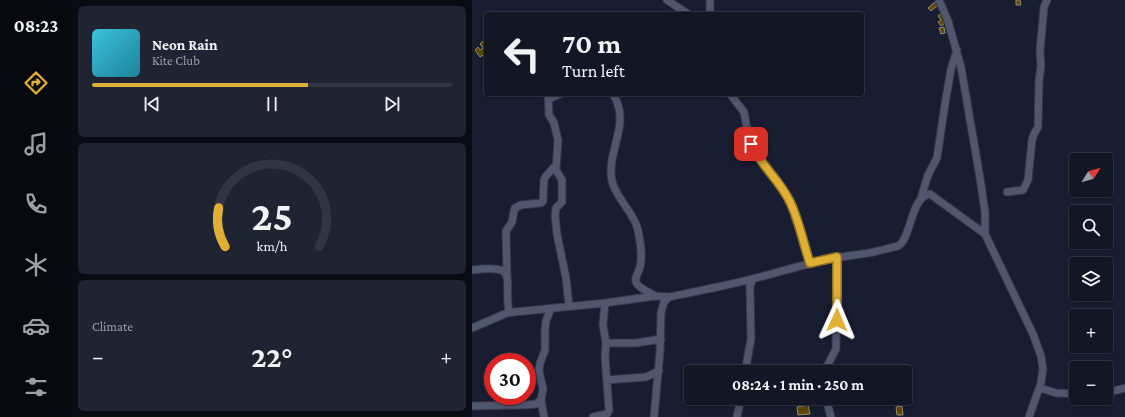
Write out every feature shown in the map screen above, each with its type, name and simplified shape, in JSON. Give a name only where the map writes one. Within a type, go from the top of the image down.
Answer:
[{"type":"street","points":[[667,0],[685,12]]},
{"type":"street","points":[[710,0],[710,12]]},
{"type":"street","points":[[939,0],[948,21],[961,67],[985,212],[986,241],[1032,334],[1041,356],[1044,369],[1040,388],[1029,417]]},
{"type":"street","points":[[1007,192],[1023,190],[1028,180],[1032,140],[1038,127],[1039,81],[1041,66],[1040,51],[1044,7],[1047,0]]},
{"type":"street","points":[[472,328],[509,313],[655,296],[669,296],[753,279],[837,257],[874,252],[898,246],[905,238],[914,210],[922,198],[928,175],[937,158],[951,69],[957,50]]},
{"type":"street","points":[[549,96],[549,112],[554,123],[558,140],[556,172],[562,180],[562,202],[556,208],[555,216],[566,278],[569,306]]},
{"type":"street","points":[[614,96],[618,104],[621,118],[614,154],[612,181],[638,229],[641,259],[636,282],[641,288],[655,296]]},
{"type":"street","points":[[732,96],[744,112],[748,134],[754,150],[777,180],[791,204],[810,263]]},
{"type":"street","points":[[509,313],[507,301],[508,280],[506,231],[512,222],[515,208],[521,205],[541,203],[544,200],[544,180],[556,165]]},
{"type":"street","points":[[922,198],[930,194],[985,234]]},
{"type":"street","points":[[828,365],[836,349],[837,257]]},
{"type":"street","points":[[472,270],[497,268],[501,269],[507,275]]},
{"type":"street","points":[[746,365],[751,339],[750,286],[753,279]]},
{"type":"street","points":[[654,417],[659,371],[662,307],[669,296]]},
{"type":"street","points":[[593,417],[604,416],[609,412],[605,357],[605,303]]},
{"type":"street","points":[[545,417],[541,400],[543,389],[538,371],[545,350],[544,330],[551,308]]},
{"type":"street","points":[[606,343],[636,343],[661,339]]},
{"type":"street","points":[[607,380],[646,377],[659,371]]},
{"type":"street","points":[[1040,388],[1056,393],[1069,394]]},
{"type":"street","points":[[1113,391],[1125,388]]},
{"type":"street","points":[[472,406],[536,404],[541,400]]},
{"type":"street","points":[[737,417],[740,405]]},
{"type":"street","points":[[828,405],[831,417]]},
{"type":"building","points":[[1016,0],[1020,0],[1021,5],[1016,5]]},
{"type":"building","points":[[935,2],[938,5],[931,11],[928,8]]},
{"type":"building","points":[[941,13],[948,21],[941,26],[938,22],[941,20],[938,16]]},
{"type":"building","points":[[944,27],[945,33],[941,34],[939,28]]},
{"type":"building","points":[[483,41],[484,42],[484,54],[480,57],[475,50],[478,47],[480,50],[483,48],[480,44]]},
{"type":"building","points":[[808,405],[810,414],[798,415],[797,407]]},
{"type":"building","points":[[902,406],[903,415],[897,415],[896,407]]},
{"type":"route","points":[[751,144],[758,157],[777,180],[789,198],[810,263],[837,257],[837,320]]}]
